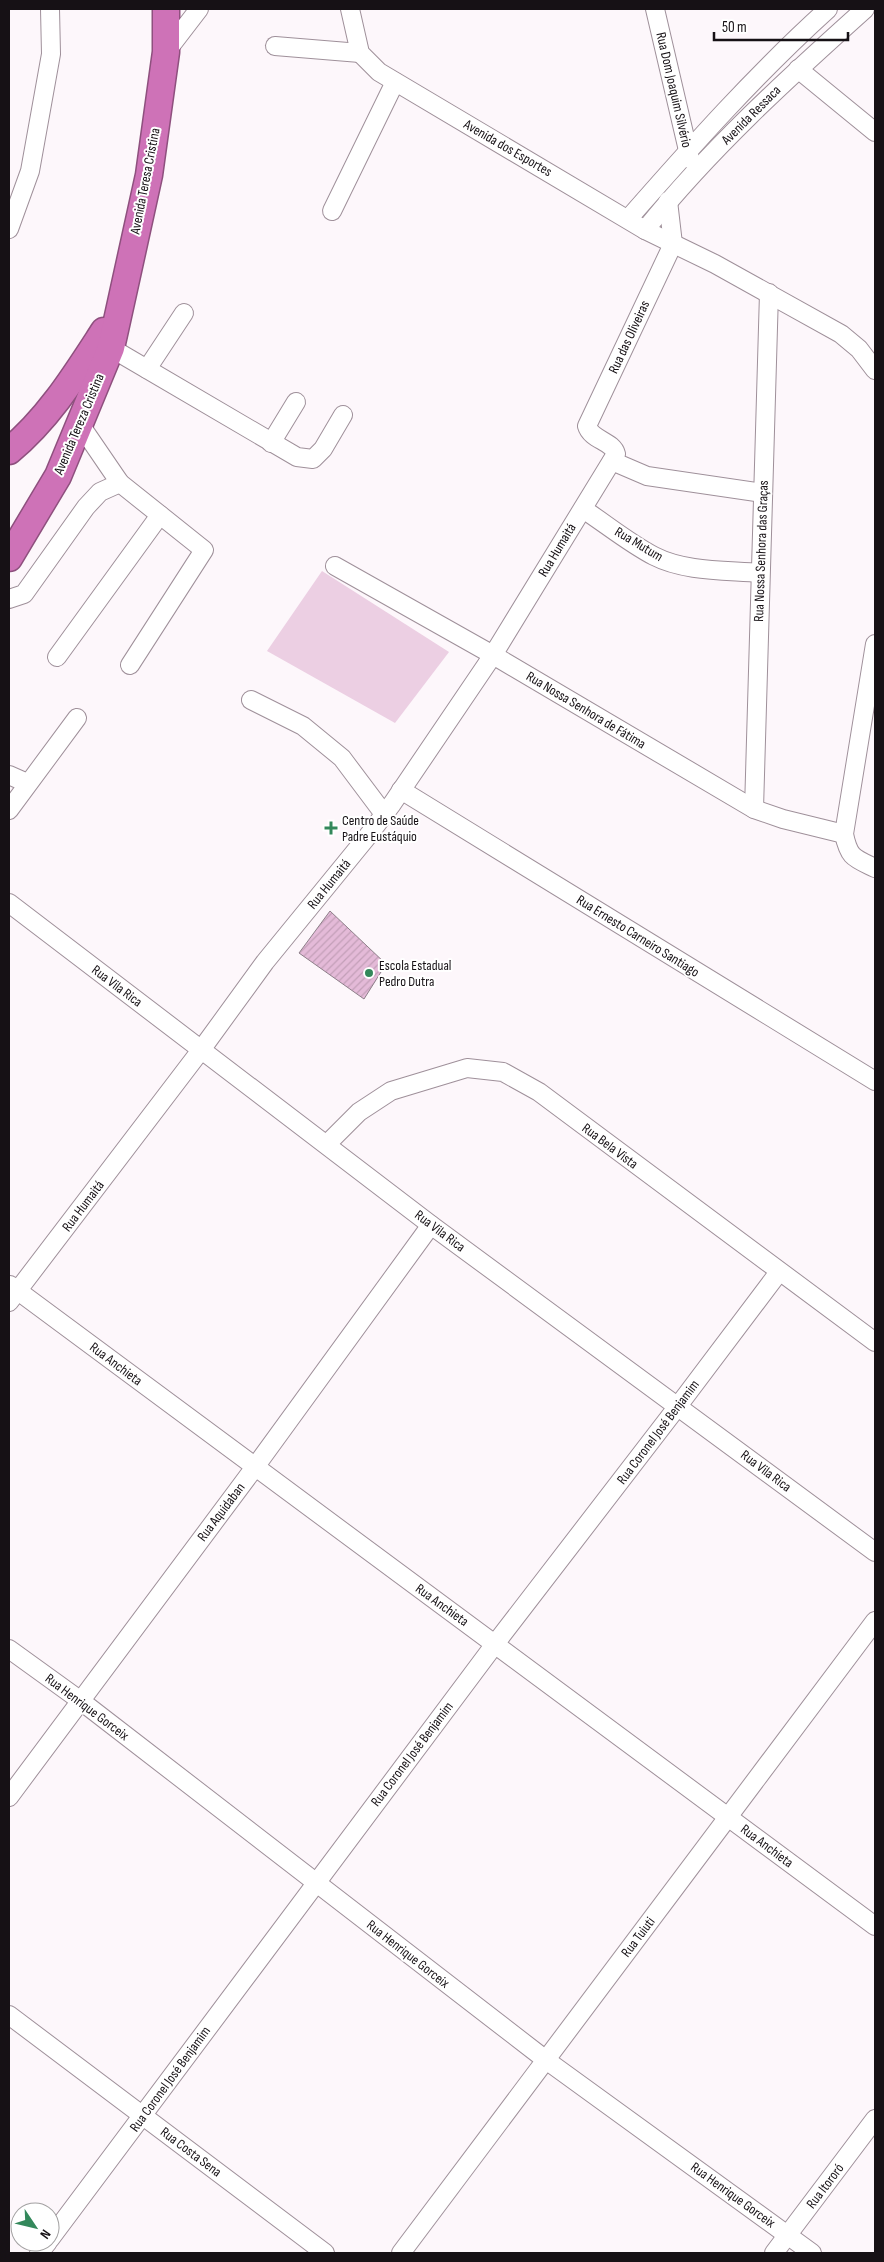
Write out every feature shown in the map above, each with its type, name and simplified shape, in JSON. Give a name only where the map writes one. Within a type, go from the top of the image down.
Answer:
[{"type":"highway","points":[[166,9],[166,52]]},
{"type":"highway","name":"Avenida Teresa Cristina","points":[[118,310],[149,175],[166,52]]},
{"type":"highway","points":[[9,451],[27,436],[64,392],[118,310]]},
{"type":"highway","name":"Avenida Tereza Cristina","points":[[9,558],[58,476],[110,348],[118,310]]},
{"type":"street","points":[[9,229],[30,171],[51,54],[50,9]]},
{"type":"street","points":[[166,52],[199,9]]},
{"type":"street","points":[[275,46],[358,46],[350,9]]},
{"type":"street","name":"Rua Dom Joaquim Silvério","points":[[655,9],[687,150],[695,171]]},
{"type":"street","name":"Avenida Ressaca","points":[[628,219],[687,150],[748,85],[828,9]]},
{"type":"street","name":"Avenida Ressaca","points":[[645,230],[695,171],[798,69],[865,9]]},
{"type":"street","name":"Avenida dos Esportes","points":[[358,46],[379,72],[395,82],[645,230],[769,293],[845,337],[859,349],[875,370]]},
{"type":"street","points":[[798,69],[875,132]]},
{"type":"street","points":[[332,211],[395,82]]},
{"type":"street","points":[[668,201],[673,244]]},
{"type":"street","name":"Rua das Oliveiras","points":[[612,461],[616,452],[588,429],[587,426],[673,244]]},
{"type":"street","name":"Rua Nossa Senhora das Graças","points":[[754,809],[769,293]]},
{"type":"street","points":[[147,369],[184,313]]},
{"type":"street","points":[[110,348],[297,457],[313,459],[323,449],[343,415]]},
{"type":"street","points":[[271,443],[296,402]]},
{"type":"street","points":[[79,422],[120,483],[204,550],[130,666]]},
{"type":"street","points":[[612,461],[647,476],[763,493]]},
{"type":"street","name":"Rua Humaitá","points":[[12,1292],[202,1050],[266,962],[384,814],[494,655],[612,461]]},
{"type":"street","points":[[9,599],[24,594],[86,507],[100,492],[120,483]]},
{"type":"street","name":"Rua Mutum","points":[[583,509],[654,556],[688,566],[760,573]]},
{"type":"street","points":[[57,657],[160,515]]},
{"type":"street","name":"Rua Nossa Senhora de Fátima","points":[[335,566],[494,655],[754,809],[784,819],[844,834]]},
{"type":"street","points":[[875,651],[844,834],[848,851],[858,860],[875,868]]},
{"type":"street","points":[[251,700],[303,726],[342,758],[384,814]]},
{"type":"street","points":[[9,810],[76,718]]},
{"type":"street","points":[[9,775],[27,783]]},
{"type":"street","name":"Rua Ernesto Carneiro Santiago","points":[[401,790],[875,1082]]},
{"type":"street","name":"Rua Vila Rica","points":[[9,903],[431,1225],[875,1552]]},
{"type":"street","name":"Rua Bela Vista","points":[[327,1144],[359,1112],[391,1091],[467,1068],[504,1072],[539,1092],[875,1342]]},
{"type":"street","name":"Rua Aquidaban","points":[[9,1797],[431,1225]]},
{"type":"street","name":"Rua Coronel José Benjamim","points":[[60,2226],[315,1882],[779,1272]]},
{"type":"street","name":"Rua Anchieta","points":[[12,1292],[495,1644],[875,1926]]},
{"type":"street","name":"Rua Tuiuti","points":[[401,2253],[875,1621]]},
{"type":"street","name":"Rua Henrique Gorceix","points":[[9,1649],[546,2060],[812,2253]]},
{"type":"street","name":"Rua Costa Sena","points":[[9,2014],[325,2253]]},
{"type":"street","name":"Rua Itororó","points":[[774,2253],[875,2120]]},
{"type":"shaded area","points":[[322,571],[449,652],[395,723],[267,651]]},
{"type":"building","name":"Escola Estadual Pedro Dutra","points":[[330,911],[386,964],[364,999],[299,953]]},
{"type":"place","name":"Centro de Saúde Padre Eustáquio","points":[[331,828]]},
{"type":"place","name":"Escola Estadual Pedro Dutra","points":[[369,973]]}]
